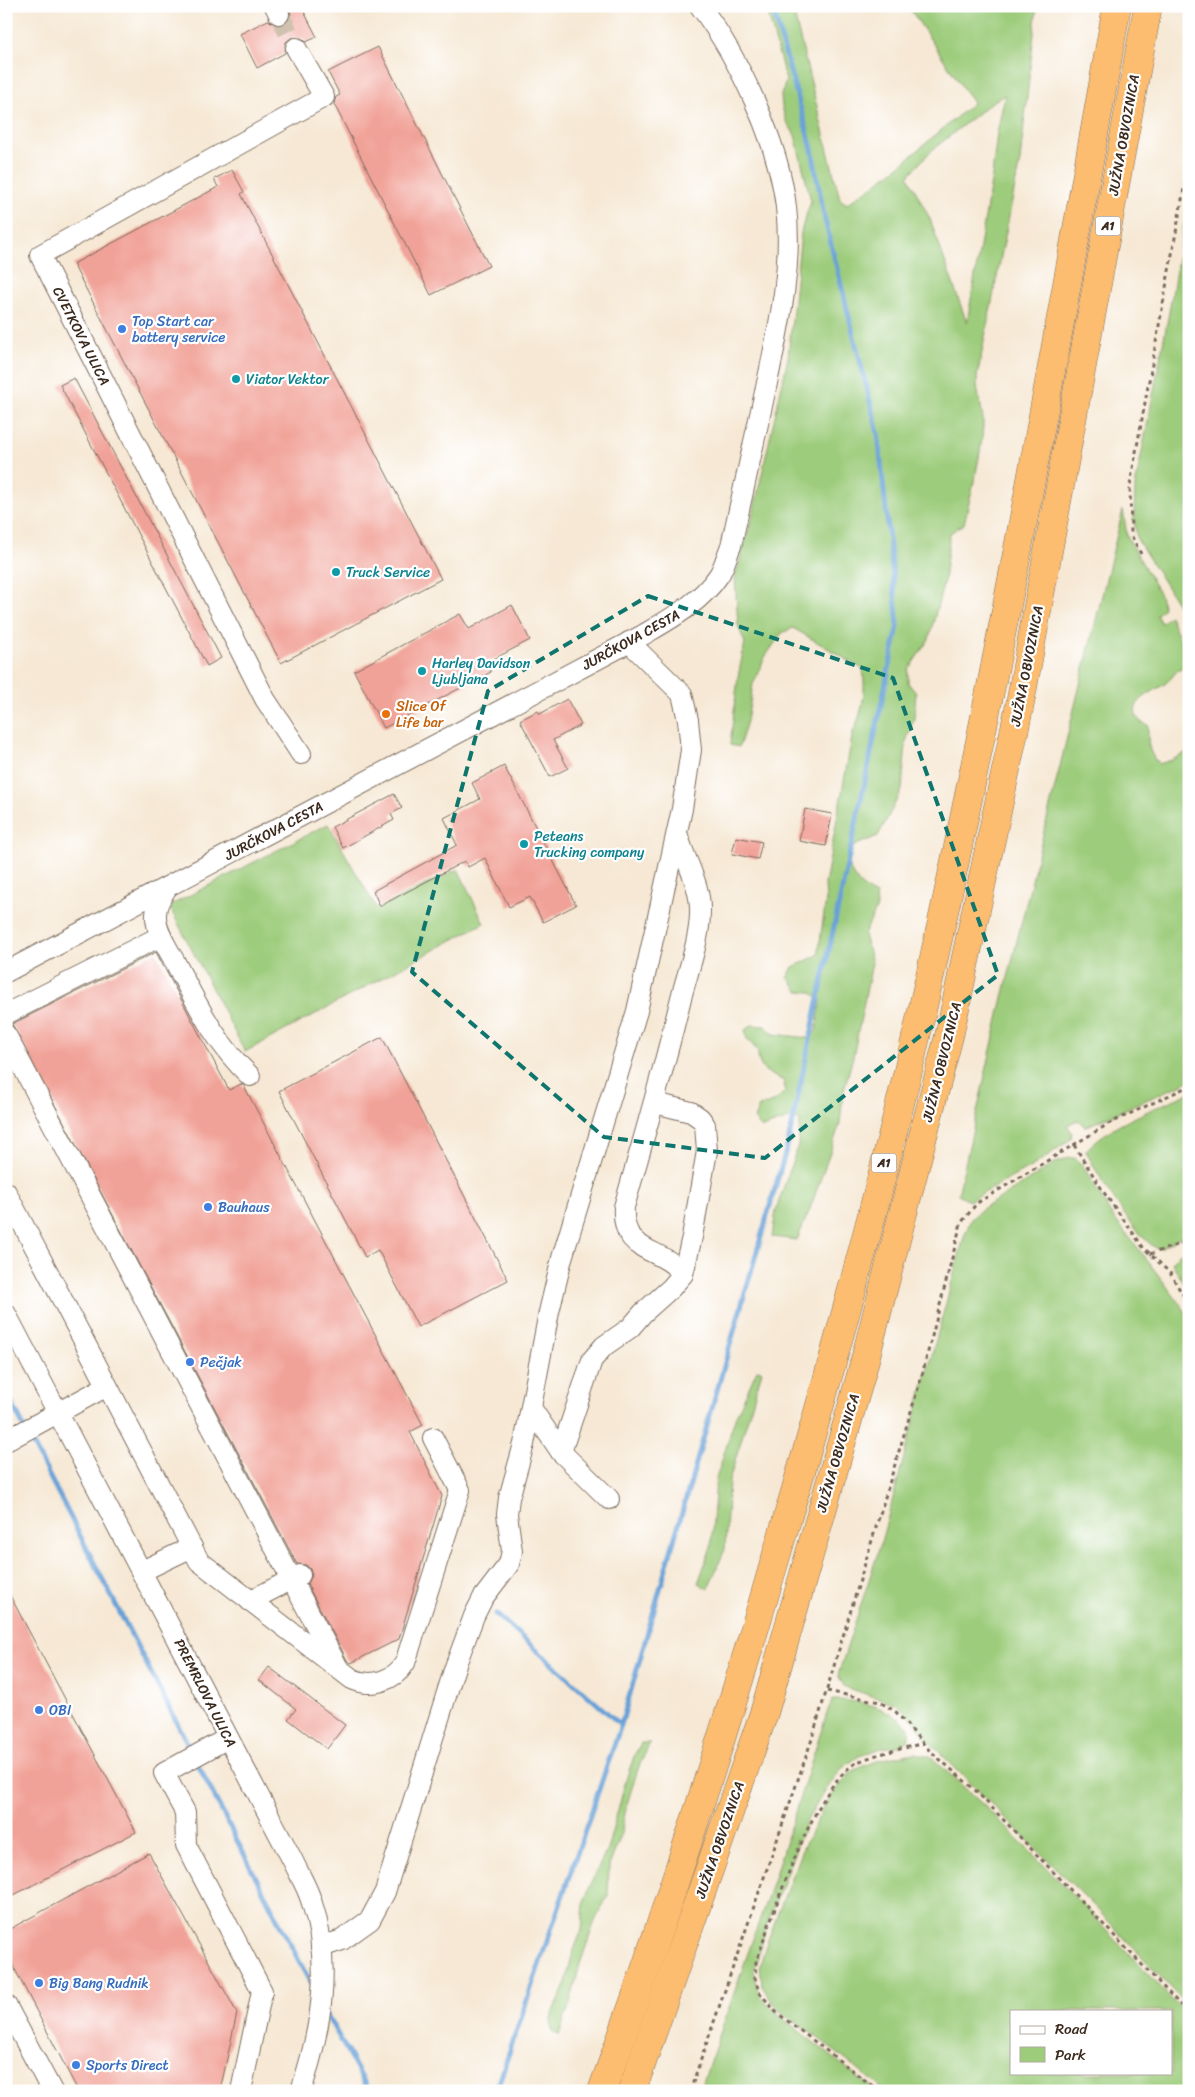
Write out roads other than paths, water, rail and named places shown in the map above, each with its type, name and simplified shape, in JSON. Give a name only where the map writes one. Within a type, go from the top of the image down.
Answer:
[{"type":"highway","name":"A1","points":[[602,2091],[640,1986],[737,1692],[832,1366],[918,1026],[988,705],[1117,6]]},
{"type":"highway","name":"JUŽNA OBVOZNICA","points":[[632,2091],[764,1713],[863,1365],[950,1032],[1020,704],[1148,6]]},
{"type":"street","name":"JURČKOVA CESTA","points":[[6,972],[166,890],[629,642],[683,611],[702,596],[720,574],[731,546],[777,334],[786,277],[786,208],[774,154],[745,82],[719,35],[700,6]]},
{"type":"street","name":"CVETKOVA ULICA","points":[[296,48],[324,97],[40,254],[265,699],[301,754]]},
{"type":"street","points":[[321,1946],[342,1940],[370,1920],[385,1892],[455,1667],[474,1616],[483,1598],[509,1564],[512,1551],[507,1514],[531,1408],[549,1312],[562,1258],[637,1011],[677,834],[691,750],[688,720],[682,694],[629,642]]},
{"type":"street","points":[[677,834],[683,855],[694,877],[699,896],[700,913],[693,951],[655,1103],[624,1207],[623,1219],[629,1236],[636,1243],[662,1257],[683,1274]]},
{"type":"street","points":[[166,890],[158,903],[156,912],[156,921],[162,936],[202,1013],[220,1043],[250,1076]]},
{"type":"street","points":[[6,1014],[162,936]]},
{"type":"street","points":[[6,1035],[296,1577],[340,1670]]},
{"type":"street","points":[[561,1452],[592,1360],[604,1346],[630,1328],[683,1274],[692,1237],[707,1151],[705,1125],[700,1118],[691,1112],[655,1103]]},
{"type":"street","points":[[6,1192],[199,1561],[340,1670],[360,1683],[378,1682],[394,1675],[405,1662],[460,1490],[433,1438]]},
{"type":"street","name":"PREMRLOVA ULICA","points":[[6,1314],[142,1571],[311,1899],[321,1946],[323,1984],[317,2036],[301,2091]]},
{"type":"street","points":[[19,1434],[107,1386]]},
{"type":"street","points":[[531,1408],[561,1452],[609,1499]]},
{"type":"street","points":[[142,1571],[192,1547]]},
{"type":"street","points":[[250,1601],[296,1577]]},
{"type":"street","points":[[228,1738],[164,1773],[185,1812],[186,1844],[262,1991],[241,2091]]},
{"type":"street","points":[[6,2006],[52,2091]]},
{"type":"waterway","points":[[496,2091],[621,1725],[788,1143],[898,626],[878,433],[824,216],[812,149],[772,6]]},
{"type":"waterway","points":[[6,1392],[24,1427]]},
{"type":"waterway","points":[[28,1435],[192,1752]]},
{"type":"waterway","points":[[496,1614],[621,1725]]},
{"type":"waterway","points":[[195,1759],[315,1992]]},
{"type":"waterway","points":[[327,2015],[369,2091]]},
{"type":"tunnel","points":[[279,14],[296,48]]},
{"type":"place","name":"Top Start car battery service","points":[[122,329]]},
{"type":"place","name":"Viator Vektor","points":[[236,379]]},
{"type":"place","name":"Truck Service","points":[[336,572]]},
{"type":"place","name":"Harley Davidson Ljubljana","points":[[422,671]]},
{"type":"place","name":"Slice Of Life bar","points":[[386,714]]},
{"type":"place","name":"Peteans Trucking company","points":[[524,844]]},
{"type":"place","name":"Bauhaus","points":[[208,1207]]},
{"type":"place","name":"Pečjak","points":[[190,1362]]},
{"type":"place","name":"OBI","points":[[39,1710]]},
{"type":"place","name":"Big Bang Rudnik","points":[[39,1983]]},
{"type":"place","name":"Sports Direct","points":[[76,2065]]}]
